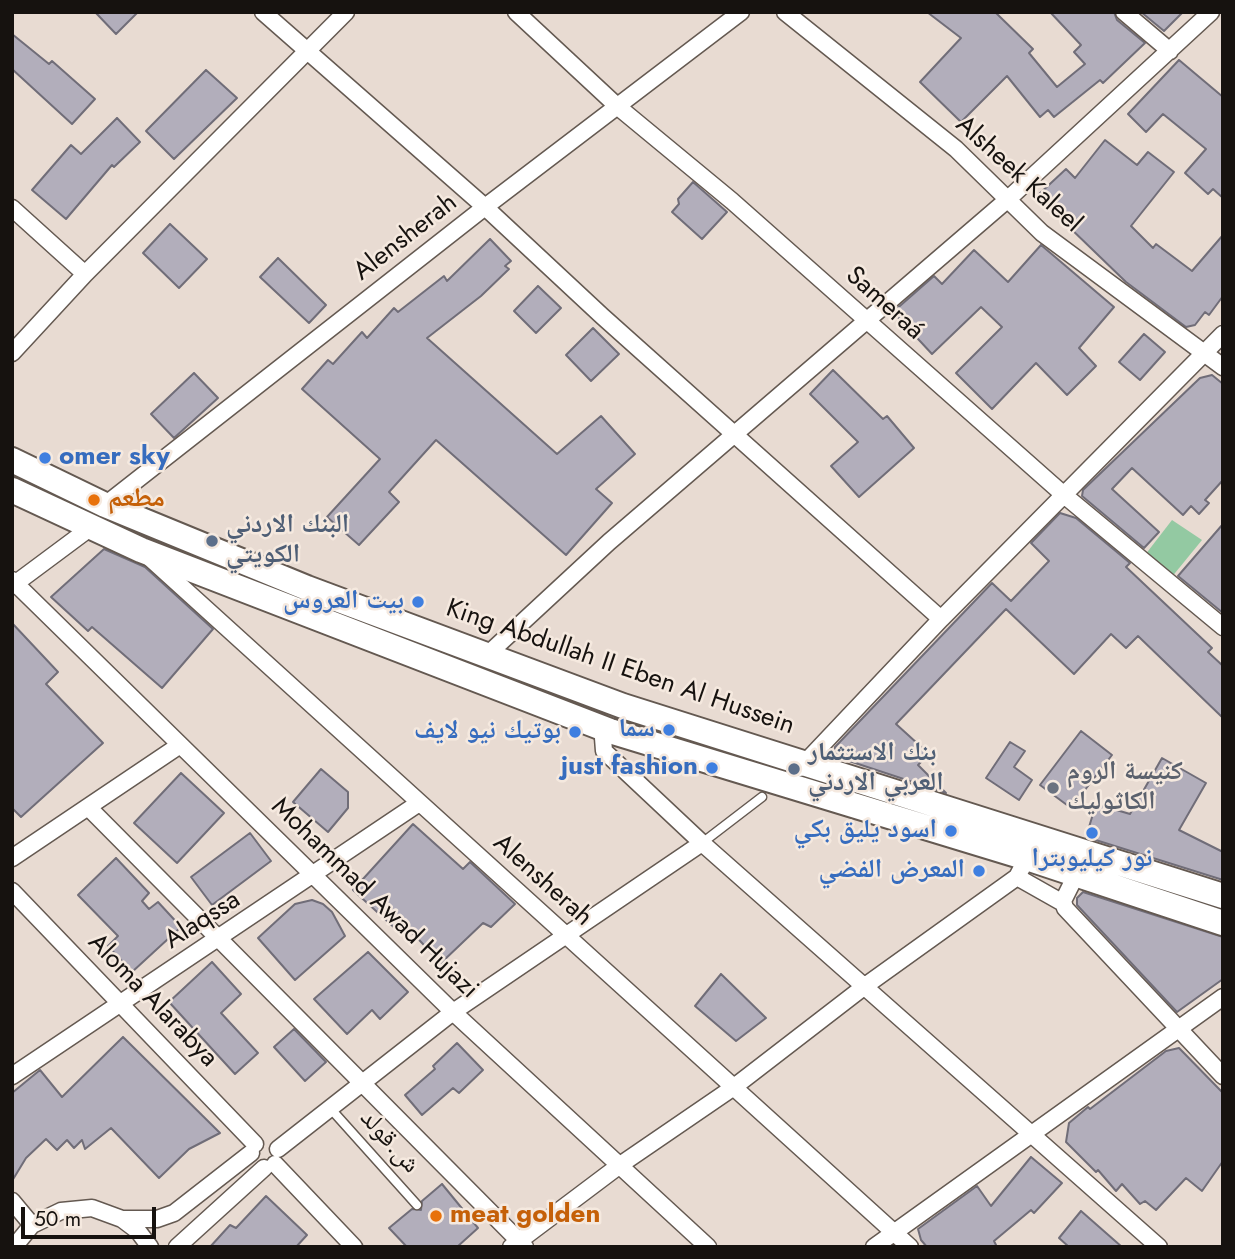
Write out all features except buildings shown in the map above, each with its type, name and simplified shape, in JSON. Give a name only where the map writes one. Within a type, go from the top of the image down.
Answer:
[{"type":"main road","name":"King Abdullah II Eben Al Hussein","points":[[12,460],[100,515],[141,550],[610,731],[789,785],[1022,868],[1076,876],[1223,923]]},
{"type":"main road","name":"King Abdullah II Eben Al Hussein","points":[[12,490],[100,515],[307,588],[623,706],[1223,896]]},
{"type":"street","points":[[263,12],[485,207],[734,435],[941,619]]},
{"type":"street","points":[[12,353],[85,274],[346,12]]},
{"type":"street","name":"Sameraá","points":[[516,12],[617,106],[732,201],[1064,495],[1223,627]]},
{"type":"street","name":"Alensherah","points":[[13,583],[485,207],[741,12]]},
{"type":"street","name":"Alsheek Kaleel","points":[[785,12],[956,149],[1007,200],[1061,248],[1223,367]]},
{"type":"street","points":[[1124,12],[1170,51]]},
{"type":"street","points":[[487,655],[608,542],[1007,200],[1211,12]]},
{"type":"street","points":[[12,208],[85,274]]},
{"type":"street","points":[[789,785],[803,763],[941,619],[1223,334]]},
{"type":"street","name":"Alensherah","points":[[141,550],[910,1247]]},
{"type":"street","name":"Mohammad Awad Hujazi","points":[[13,583],[453,1012],[708,1247]]},
{"type":"street","points":[[610,731],[603,738],[604,751],[702,843],[1159,1247]]},
{"type":"street","points":[[12,858],[180,745]]},
{"type":"street","name":"Alaqssa","points":[[12,1076],[221,939],[419,803]]},
{"type":"street","points":[[89,808],[221,939],[518,1245],[620,1165],[734,1087],[1022,868],[1063,903],[1223,1076]]},
{"type":"street","points":[[177,1247],[330,1108],[453,1012],[702,843]]},
{"type":"street","points":[[1063,903],[1076,876]]},
{"type":"street","name":"Aloma Alarabya","points":[[12,891],[121,1003],[253,1149],[254,1162],[273,1160]]},
{"type":"street","points":[[874,1247],[1223,997]]},
{"type":"street","points":[[122,1219],[157,1219],[174,1213],[265,1140],[273,1160],[354,1247]]},
{"type":"street","points":[[12,1201],[33,1225]]},
{"type":"street","points":[[14,1247],[33,1225],[61,1211],[92,1208],[122,1219],[138,1231],[150,1247]]},
{"type":"lane","points":[[702,843],[762,797]]},
{"type":"lane","name":"ش.قولد","points":[[330,1108],[417,1205]]},
{"type":"green space","points":[[1172,520],[1202,540],[1171,578],[1145,555]]},
{"type":"place","name":"omer sky","points":[[45,458]]},
{"type":"place","name":"مطعم","points":[[94,500]]},
{"type":"place","name":"البنك الاردني الكويتي","points":[[212,541]]},
{"type":"place","name":"بيت العروس","points":[[418,602]]},
{"type":"place","name":"سما","points":[[669,730]]},
{"type":"place","name":"بوتيك نيو لايف","points":[[575,732]]},
{"type":"place","name":"just fashion","points":[[712,768]]},
{"type":"place","name":"بنك الاستثمار العربي الاردني","points":[[794,769]]},
{"type":"place","name":"كنيسة الروم الكاثوليك","points":[[1053,788]]},
{"type":"place","name":"اسود يليق بكي","points":[[951,831]]},
{"type":"place","name":"نور كيليوبترا","points":[[1092,833]]},
{"type":"place","name":"المعرض الفضي","points":[[979,871]]},
{"type":"place","name":"meat golden","points":[[436,1216]]}]
